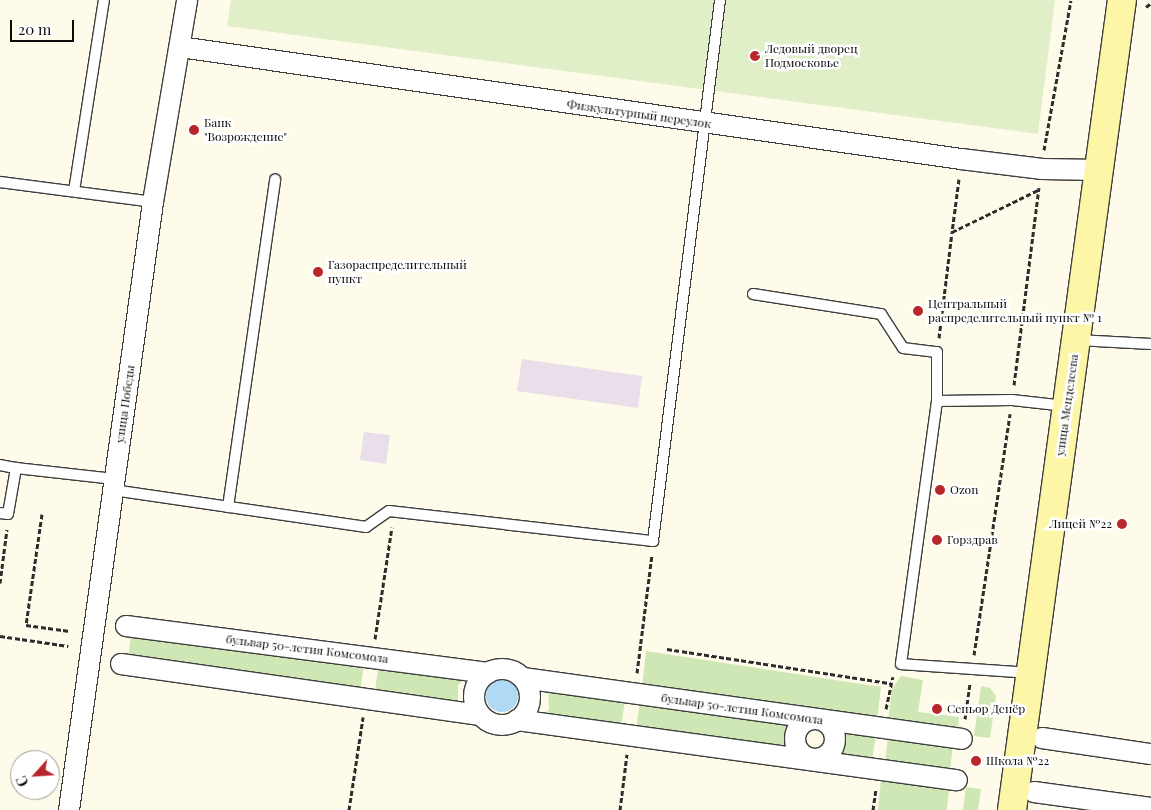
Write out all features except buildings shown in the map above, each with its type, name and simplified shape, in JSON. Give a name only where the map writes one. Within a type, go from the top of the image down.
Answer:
[{"type":"main road","name":"улица Менделеева","points":[[1012,810],[1099,170],[1134,3]]},
{"type":"street","name":"улица Победы","points":[[69,810],[153,202],[188,0]]},
{"type":"street","name":"Физкультурный переулок","points":[[180,47],[705,124],[961,159],[1042,169],[1099,170]]},
{"type":"street","name":"бульвар 50-летия Комсомола","points":[[126,626],[488,673],[506,670],[523,678],[962,739]]},
{"type":"street","points":[[121,664],[480,715],[488,722],[502,725],[518,720],[957,780]]},
{"type":"street","points":[[480,715],[474,692],[488,673]]},
{"type":"street","points":[[518,720],[529,705],[528,686],[523,678]]},
{"type":"street","points":[[817,719],[828,724],[835,742],[824,758],[811,759],[796,746],[796,733],[804,722],[817,719]]},
{"type":"street","points":[[1042,738],[1151,754]]},
{"type":"street","points":[[1034,792],[1151,808]]},
{"type":"lane","points":[[74,191],[104,0]]},
{"type":"lane","points":[[0,465],[228,507],[366,527],[388,511],[653,542],[720,0]]},
{"type":"lane","points":[[228,507],[275,180]]},
{"type":"lane","points":[[0,182],[153,202]]},
{"type":"lane","points":[[753,294],[881,314],[903,348],[937,352],[937,402],[902,664],[972,667],[1031,674]]},
{"type":"lane","points":[[1076,340],[1151,344]]},
{"type":"lane","points":[[937,402],[1012,400],[1067,406]]},
{"type":"lane","points":[[4,514],[16,468]]},
{"type":"path","points":[[962,739],[1012,400],[1038,189],[1071,0]]},
{"type":"path","points":[[1134,3],[1151,4]]},
{"type":"path","points":[[937,352],[961,159]]},
{"type":"path","points":[[952,232],[1038,189]]},
{"type":"path","points":[[0,583],[4,514]]},
{"type":"path","points":[[42,514],[26,625],[70,632]]},
{"type":"path","points":[[634,694],[653,542]]},
{"type":"path","points":[[0,636],[68,646]]},
{"type":"path","points":[[667,649],[890,683]]},
{"type":"path","points":[[884,728],[890,683],[902,664]]},
{"type":"path","points":[[620,810],[629,734]]},
{"type":"shaded area","points":[[522,359],[642,376],[638,408],[517,391]]},
{"type":"shaded area","points":[[364,432],[390,435],[386,464],[360,460]]},
{"type":"green space","name":"Ледовый дворец Подмосковье","points":[[231,0],[1055,0],[1038,134],[227,26]]},
{"type":"green space","points":[[131,633],[364,665],[360,692],[128,660]]},
{"type":"green space","points":[[646,651],[881,687],[877,720],[642,688]]},
{"type":"green space","points":[[378,668],[464,680],[458,685],[458,704],[375,692]]},
{"type":"green space","points":[[901,676],[923,680],[918,712],[959,717],[958,731],[888,722],[892,689]]},
{"type":"green space","points":[[981,686],[990,688],[996,696],[990,738],[974,736]]},
{"type":"green space","points":[[548,690],[625,701],[621,727],[545,716],[549,709]]},
{"type":"green space","points":[[640,701],[791,722],[786,743],[788,750],[636,729]]},
{"type":"green space","points":[[839,730],[876,735],[872,760],[835,755],[841,736]]},
{"type":"green space","points":[[888,736],[953,744],[950,771],[885,763]]},
{"type":"green space","points":[[881,779],[949,788],[947,810],[878,810]]},
{"type":"green space","points":[[966,787],[981,789],[978,810],[963,810]]},
{"type":"water","points":[[502,680],[508,681],[513,685],[517,690],[517,702],[513,707],[508,711],[502,712],[496,711],[491,707],[487,702],[486,696],[487,690],[491,685],[496,681]]},
{"type":"place","name":"Ледовый дворец Подмосковье","points":[[755,56]]},
{"type":"place","name":"Банк \"Возрождение\"","points":[[194,130]]},
{"type":"place","name":"Газораспределительный пункт","points":[[318,272]]},
{"type":"place","name":"Центральный распределительный пункт № 1","points":[[918,311]]},
{"type":"place","name":"Ozon","points":[[940,490]]},
{"type":"place","name":"Лицей №22","points":[[1122,524]]},
{"type":"place","name":"Горздрав","points":[[937,540]]},
{"type":"place","name":"Сеньор Денёр","points":[[937,709]]},
{"type":"place","name":"Школа №22","points":[[976,761]]}]
